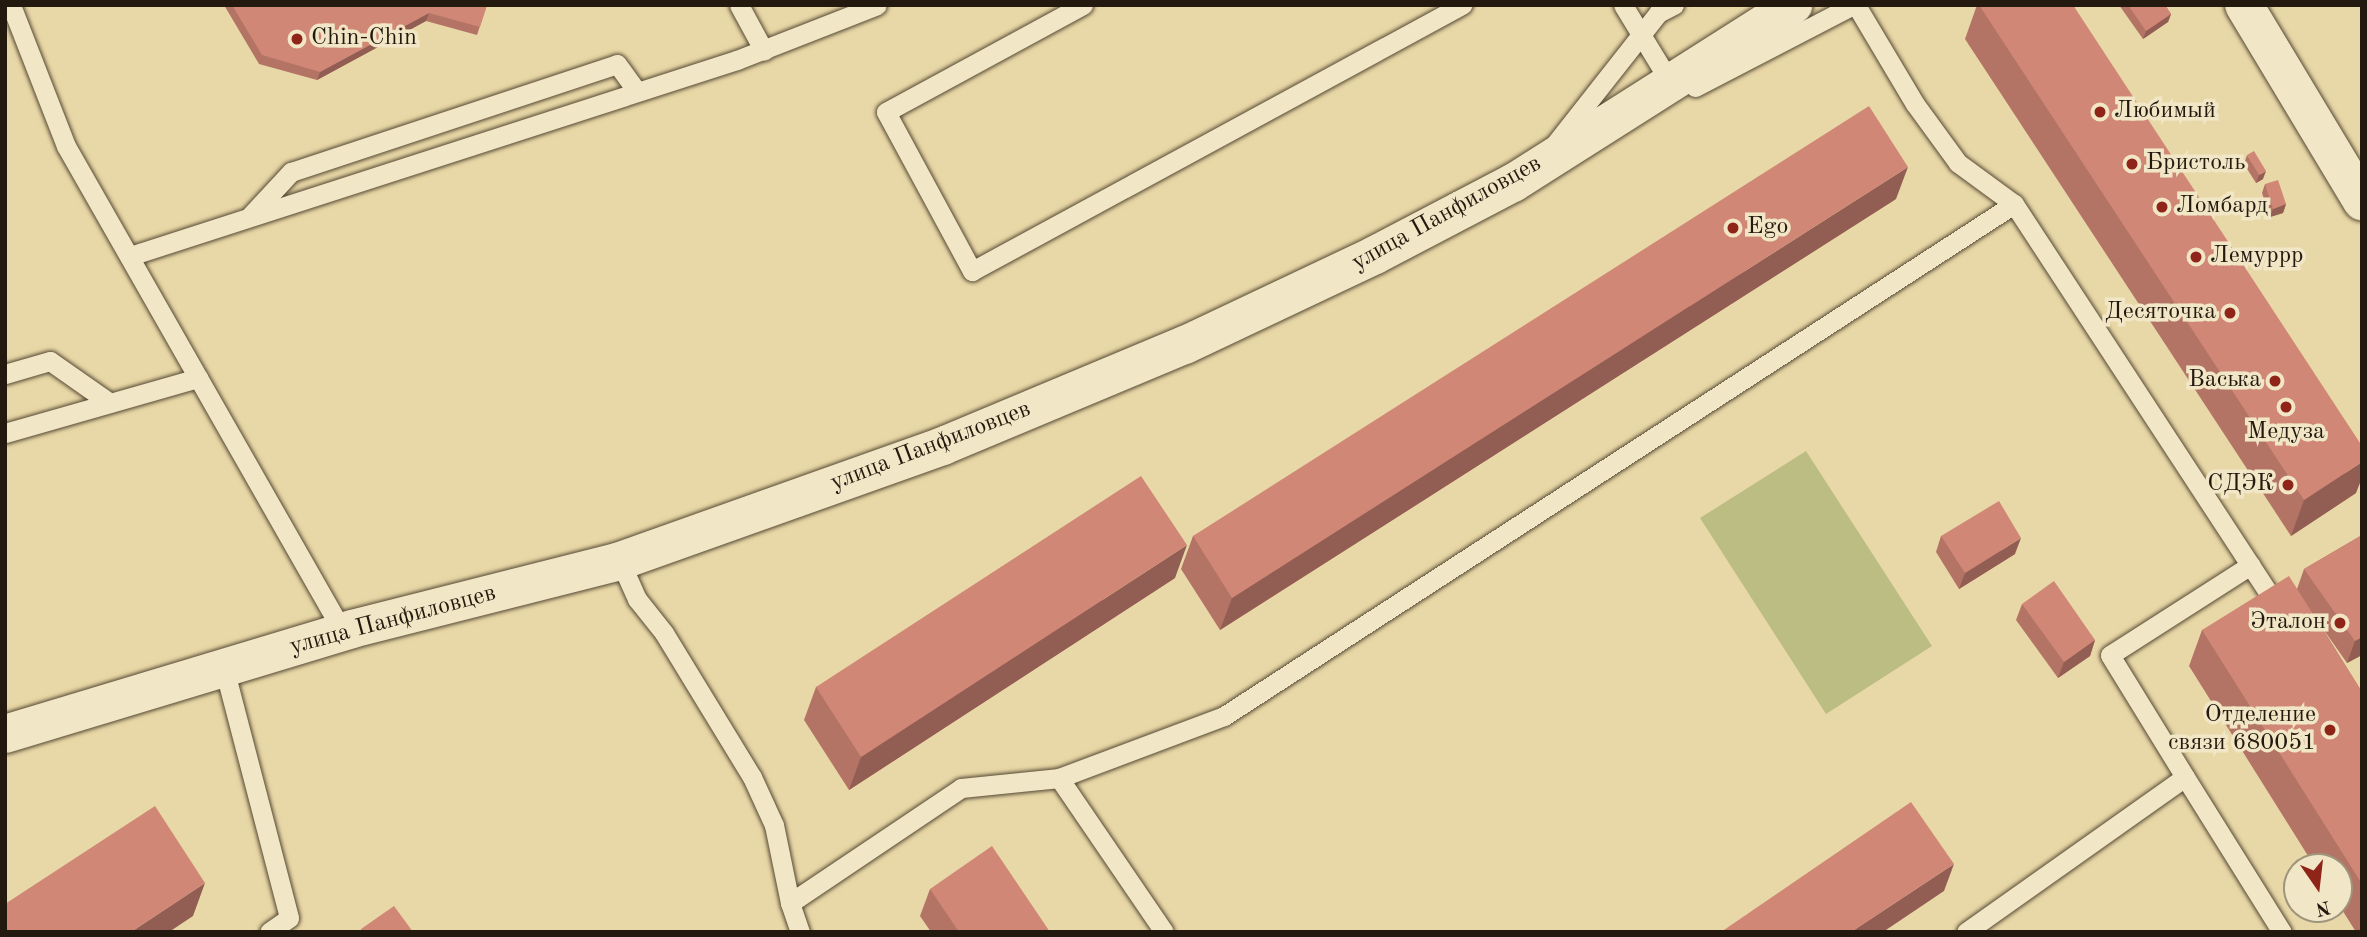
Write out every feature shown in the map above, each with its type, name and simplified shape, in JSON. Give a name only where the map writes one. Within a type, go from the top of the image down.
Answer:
[{"type":"street","name":"улица Панфиловцев","points":[[5,734],[343,632],[620,561],[943,446],[1185,345],[1376,255],[1513,183],[1793,5]]},
{"type":"street","points":[[2244,5],[2362,201]]},
{"type":"lane","points":[[11,5],[66,146],[343,632]]},
{"type":"lane","points":[[739,5],[764,51]]},
{"type":"lane","points":[[130,256],[764,51],[853,10],[877,5]]},
{"type":"lane","points":[[1083,5],[886,112],[972,271],[1462,5]]},
{"type":"lane","points":[[1623,5],[1670,82]]},
{"type":"lane","points":[[1538,165],[1658,13],[1674,5]]},
{"type":"lane","points":[[1538,165],[1855,5],[1885,58],[1958,163],[2014,204],[2294,633]]},
{"type":"lane","points":[[250,217],[291,172],[617,64],[638,92]]},
{"type":"lane","points":[[790,903],[961,788],[1059,778],[1224,716],[2014,204]]},
{"type":"lane","points":[[5,374],[50,361],[110,403]]},
{"type":"lane","points":[[5,433],[198,378]]},
{"type":"lane","points":[[620,561],[637,599],[664,633],[752,776],[774,825],[790,903],[800,932]]},
{"type":"lane","points":[[2251,565],[2110,655],[2282,932]]},
{"type":"lane","points":[[224,668],[289,918],[269,932]]},
{"type":"lane","points":[[1966,932],[2185,777]]},
{"type":"lane","points":[[1059,778],[1164,932]]},
{"type":"green space","points":[[1806,451],[1932,646],[1826,714],[1700,518]]},
{"type":"building","points":[[232,5],[487,5],[480,27],[429,13],[320,72],[262,55]]},
{"type":"building","points":[[1979,5],[2073,5],[2362,446],[2362,462],[2304,500]]},
{"type":"building","points":[[2128,5],[2165,5],[2171,14],[2146,31]]},
{"type":"building","points":[[1869,106],[1908,167],[1232,598],[1193,536]]},
{"type":"building","points":[[2254,151],[2266,171],[2259,175],[2247,155]]},
{"type":"building","points":[[2278,180],[2286,204],[2273,209],[2265,184]]},
{"type":"building","points":[[1141,476],[1187,545],[861,757],[816,687]]},
{"type":"building","points":[[1999,501],[2021,538],[1965,573],[1941,536]]},
{"type":"building","points":[[2362,535],[2362,637],[2355,641],[2304,569]]},
{"type":"building","points":[[2289,576],[2362,692],[2362,884],[2353,870],[2353,853],[2342,853],[2202,630]]},
{"type":"building","points":[[2054,581],[2095,640],[2064,662],[2022,604]]},
{"type":"building","points":[[1911,802],[1954,864],[1851,932],[1721,932]]},
{"type":"building","points":[[155,806],[205,883],[131,932],[5,932],[5,904]]},
{"type":"building","points":[[992,846],[1050,932],[959,932],[930,889]]},
{"type":"building","points":[[394,906],[413,932],[362,932],[361,929]]},
{"type":"place","name":"Chin-Chin","points":[[297,39]]},
{"type":"place","name":"Любимый","points":[[2100,112]]},
{"type":"place","name":"Бристоль","points":[[2132,164]]},
{"type":"place","name":"Ломбард","points":[[2162,207]]},
{"type":"place","name":"Ego","points":[[1733,228]]},
{"type":"place","name":"Лемуррр","points":[[2196,257]]},
{"type":"place","name":"Десяточка","points":[[2230,313]]},
{"type":"place","name":"Васька","points":[[2275,381]]},
{"type":"place","name":"Медуза","points":[[2286,407]]},
{"type":"place","name":"СДЭК","points":[[2288,485]]},
{"type":"place","name":"Эталон","points":[[2340,623]]},
{"type":"place","name":"Отделение связи 680051","points":[[2330,730]]}]
